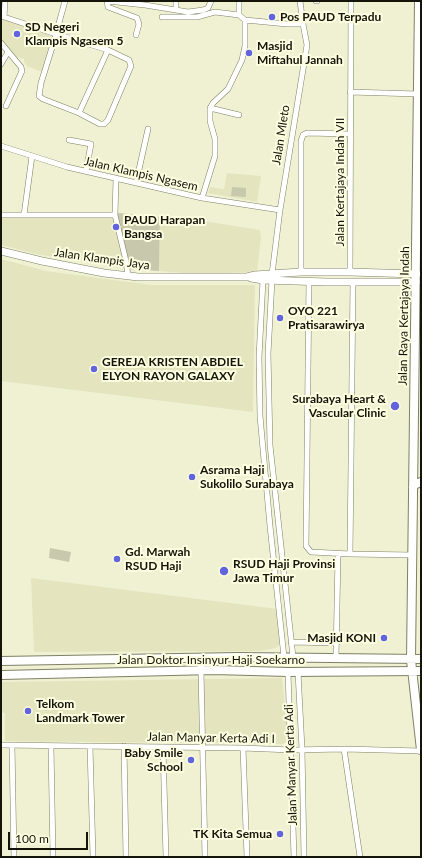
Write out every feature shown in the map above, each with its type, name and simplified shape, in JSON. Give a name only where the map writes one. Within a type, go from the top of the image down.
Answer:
[{"type":"main road","name":"Jalan Raya Kertajaya Indah","points":[[419,1],[411,671],[421,751]]},
{"type":"main road","name":"Jalan Klampis Jaya","points":[[1,251],[42,262],[128,276],[154,278],[286,276]]},
{"type":"main road","points":[[286,276],[301,272],[350,272],[395,273],[416,278]]},
{"type":"main road","points":[[395,273],[395,282]]},
{"type":"main road","points":[[286,276],[309,281],[353,282],[395,282],[416,278]]},
{"type":"main road","points":[[414,466],[417,470],[421,471]]},
{"type":"main road","points":[[413,487],[421,482]]},
{"type":"main road","name":"Jalan Doktor Insinyur Haji Soekarno","points":[[1,661],[289,657],[421,659]]},
{"type":"main road","points":[[201,658],[206,670]]},
{"type":"main road","points":[[206,670],[210,658]]},
{"type":"main road","name":"Jalan Doktor Insinyur Haji Soekarno","points":[[1,675],[206,670],[293,672],[421,671]]},
{"type":"street","points":[[5,1],[2,16],[56,34],[108,50],[129,60],[131,66],[106,122],[100,124],[79,113],[43,100],[39,96],[41,83],[56,34],[65,1]]},
{"type":"street","points":[[136,35],[139,24],[137,18],[108,7],[107,1],[146,3],[188,12],[208,8],[211,1]]},
{"type":"street","points":[[176,1],[176,10]]},
{"type":"street","points":[[238,1],[239,15]]},
{"type":"street","name":"Jalan Mleto","points":[[268,277],[307,45],[300,1]]},
{"type":"street","name":"Jalan Kertajaya Indah VII","points":[[350,272],[351,1]]},
{"type":"street","points":[[162,17],[197,17],[215,12],[239,15],[245,20],[303,24]]},
{"type":"street","points":[[202,198],[215,156],[215,139],[210,121],[210,108],[213,103],[228,90],[242,60],[245,20]]},
{"type":"street","points":[[1,43],[21,67],[22,71],[6,106]]},
{"type":"street","points":[[79,113],[108,50]]},
{"type":"street","points":[[1,64],[8,52]]},
{"type":"street","points":[[350,92],[419,94]]},
{"type":"street","points":[[210,108],[239,115]]},
{"type":"street","points":[[136,182],[148,129]]},
{"type":"street","points":[[301,272],[301,141],[303,135],[307,133],[350,134]]},
{"type":"street","points":[[69,140],[91,144],[86,171]]},
{"type":"street","name":"Jalan Klampis Ngasem","points":[[1,146],[86,171],[202,198],[280,210]]},
{"type":"street","points":[[24,216],[32,156]]},
{"type":"street","points":[[116,178],[115,215],[128,276]]},
{"type":"street","points":[[1,215],[115,215]]},
{"type":"street","points":[[268,277],[266,445],[276,545],[291,642],[289,657]]},
{"type":"street","points":[[268,277],[259,357],[260,416],[266,445],[289,657]]},
{"type":"street","points":[[309,281],[305,541],[308,549],[311,552],[338,554],[412,555]]},
{"type":"street","points":[[350,554],[353,282]]},
{"type":"street","points":[[336,658],[338,554]]},
{"type":"street","points":[[291,642],[337,643]]},
{"type":"street","points":[[205,857],[204,748],[206,670]]},
{"type":"street","name":"Jalan Manyar Kerta Adi","points":[[293,672],[301,749],[304,857]]},
{"type":"street","name":"Jalan Manyar Kerta Adi","points":[[293,672],[292,750],[294,857]]},
{"type":"street","name":"Jalan Manyar Kerta Adi I","points":[[1,745],[421,751]]},
{"type":"street","points":[[12,746],[14,857]]},
{"type":"street","points":[[51,746],[53,857]]},
{"type":"street","points":[[90,746],[93,857]]},
{"type":"street","points":[[124,746],[126,857]]},
{"type":"street","points":[[163,747],[166,857]]},
{"type":"street","points":[[243,748],[247,857]]},
{"type":"street","points":[[344,749],[360,857]]},
{"type":"shaded area","points":[[1,18],[53,36],[42,72],[27,66],[24,59],[12,56],[1,44]]},
{"type":"shaded area","points":[[227,173],[261,176],[257,202],[208,193],[210,187],[224,189]]},
{"type":"shaded area","points":[[232,187],[246,188],[246,197],[231,196]]},
{"type":"shaded area","points":[[118,213],[160,217],[159,271],[129,269],[117,218]]},
{"type":"shaded area","points":[[160,214],[260,230],[261,237],[257,272],[196,274],[159,271]]},
{"type":"shaded area","points":[[1,215],[117,218],[129,269],[36,254],[1,245]]},
{"type":"shaded area","points":[[1,259],[46,271],[152,285],[255,285],[253,412],[1,381]]},
{"type":"shaded area","points":[[50,548],[71,552],[69,562],[49,558]]},
{"type":"shaded area","points":[[31,578],[278,609],[280,644],[276,648],[260,651],[34,652]]},
{"type":"shaded area","points":[[282,678],[288,735],[288,741],[283,744],[5,741],[5,713],[1,712],[1,682]]},
{"type":"place","name":"Pos PAUD Terpadu","points":[[272,17]]},
{"type":"place","name":"SD Negeri Klampis Ngasem 5","points":[[17,34]]},
{"type":"place","name":"Masjid Miftahul Jannah","points":[[249,53]]},
{"type":"place","name":"PAUD Harapan Bangsa","points":[[116,227]]},
{"type":"place","name":"OYO 221 Pratisarawirya","points":[[280,318]]},
{"type":"place","name":"GEREJA KRISTEN ABDIEL ELYON RAYON GALAXY","points":[[94,369]]},
{"type":"place","name":"Surabaya Heart & Vascular Clinic","points":[[395,406]]},
{"type":"place","name":"Asrama Haji Sukolilo Surabaya","points":[[192,477]]},
{"type":"place","name":"Gd. Marwah RSUD Haji","points":[[117,559]]},
{"type":"place","name":"RSUD Haji Provinsi Jawa Timur","points":[[224,571]]},
{"type":"place","name":"Masjid KONI","points":[[384,638]]},
{"type":"place","name":"Telkom Landmark Tower","points":[[28,711]]},
{"type":"place","name":"Baby Smile School","points":[[191,760]]},
{"type":"place","name":"TK Kita Semua","points":[[280,834]]}]
